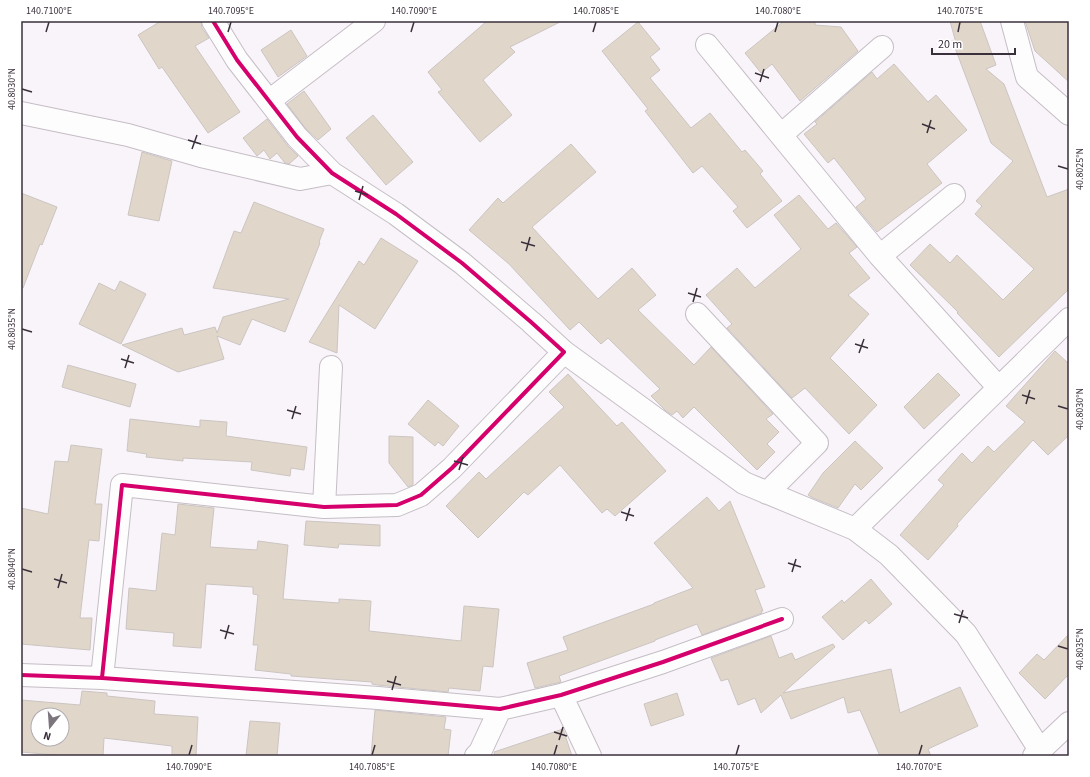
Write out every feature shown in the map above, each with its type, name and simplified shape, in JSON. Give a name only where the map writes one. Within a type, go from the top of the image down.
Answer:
[{"type":"street","points":[[213,21],[237,60],[297,137],[332,173],[396,214],[462,263],[564,352],[744,483],[855,529],[889,555],[966,634],[1037,753],[1069,723]]},
{"type":"street","points":[[269,101],[374,21]]},
{"type":"street","points":[[1012,21],[1027,77],[1069,114]]},
{"type":"street","points":[[707,45],[880,256],[999,388]]},
{"type":"street","points":[[781,135],[882,47]]},
{"type":"street","points":[[21,113],[128,135],[201,156],[300,179],[332,173]]},
{"type":"street","points":[[880,256],[954,195]]},
{"type":"street","points":[[697,314],[817,443],[767,493]]},
{"type":"street","points":[[855,529],[1069,319]]},
{"type":"street","points":[[102,678],[122,485],[324,506],[397,505],[421,495],[452,468],[564,352]]},
{"type":"street","points":[[324,506],[332,367]]},
{"type":"street","points":[[21,675],[102,678],[378,698],[500,709],[561,695],[663,662],[782,619]]},
{"type":"street","points":[[561,695],[590,756]]},
{"type":"street","points":[[476,756],[480,752],[500,709]]},
{"type":"building","points":[[161,21],[201,21],[202,28],[209,38],[195,46],[240,112],[208,133],[162,67],[159,69],[138,35]]},
{"type":"building","points":[[487,21],[562,21],[510,47],[515,52],[483,80],[512,115],[480,142],[438,92],[442,90],[428,72]]},
{"type":"building","points":[[784,21],[815,21],[815,25],[841,27],[858,51],[800,101],[772,64],[761,73],[745,53]]},
{"type":"building","points":[[950,21],[980,21],[996,65],[986,69],[1004,84],[1047,197],[1069,189],[1069,289],[999,357],[957,313],[958,312],[910,265],[930,244],[950,263],[957,255],[1003,300],[1034,269],[975,214],[982,206],[976,201],[1013,161],[991,143],[952,40],[956,43]]},
{"type":"building","points":[[1025,21],[1069,21],[1069,82],[1035,51]]},
{"type":"building","points":[[638,22],[660,49],[650,57],[660,70],[650,78],[691,128],[710,113],[742,152],[745,150],[763,171],[760,174],[782,201],[747,228],[733,211],[738,207],[702,166],[693,173],[645,111],[648,109],[602,51]]},
{"type":"building","points":[[291,30],[307,56],[278,77],[261,50]]},
{"type":"building","points":[[894,64],[928,102],[936,95],[967,130],[927,164],[942,183],[877,232],[856,207],[866,199],[834,158],[828,163],[804,134],[817,124],[815,122],[872,72],[877,79]]},
{"type":"building","points":[[304,91],[331,129],[318,140],[306,129],[287,104]]},
{"type":"building","points":[[373,115],[413,162],[386,185],[346,138]]},
{"type":"building","points":[[267,119],[287,145],[298,156],[289,164],[285,163],[277,153],[270,159],[264,150],[257,156],[243,138]]},
{"type":"building","points":[[571,144],[596,172],[532,227],[598,299],[632,268],[656,295],[638,310],[694,365],[711,347],[773,414],[766,419],[779,432],[767,444],[775,452],[757,470],[694,407],[683,418],[677,411],[672,415],[666,411],[651,396],[660,389],[608,338],[601,344],[579,322],[570,330],[509,264],[469,230],[498,198],[503,203]]},
{"type":"building","points":[[142,152],[172,161],[159,221],[128,215]]},
{"type":"building","points":[[21,193],[57,207],[42,245],[40,244],[23,288],[21,288]]},
{"type":"building","points":[[799,195],[828,229],[836,223],[857,247],[849,253],[870,278],[848,295],[869,314],[830,358],[877,405],[849,434],[805,388],[792,398],[727,328],[732,324],[706,295],[737,268],[755,288],[801,249],[774,215]]},
{"type":"building","points":[[254,202],[324,229],[319,242],[320,243],[285,332],[252,319],[240,345],[217,336],[224,359],[178,372],[122,345],[182,328],[184,335],[215,327],[217,333],[223,317],[289,299],[213,288],[234,231],[241,233]]},
{"type":"building","points":[[381,238],[418,261],[375,329],[339,305],[337,353],[309,342],[359,261],[364,265]]},
{"type":"building","points":[[120,281],[146,294],[121,344],[79,324],[99,283],[115,291]]},
{"type":"building","points":[[1055,351],[1069,364],[1069,435],[1048,455],[1033,440],[957,524],[958,526],[928,560],[900,535],[944,485],[938,480],[962,453],[972,463],[988,446],[994,452],[1025,422],[1006,406]]},
{"type":"building","points":[[68,365],[136,384],[130,407],[62,387]]},
{"type":"building","points":[[938,373],[960,395],[924,429],[904,407]]},
{"type":"building","points":[[568,374],[617,426],[622,422],[666,471],[615,516],[607,509],[602,513],[560,465],[528,495],[524,492],[478,538],[446,506],[479,472],[486,479],[564,407],[549,392]]},
{"type":"building","points":[[428,400],[459,426],[443,446],[438,442],[435,446],[408,424]]},
{"type":"building","points":[[130,419],[200,427],[200,420],[227,422],[226,436],[307,447],[304,470],[291,468],[290,476],[251,470],[252,462],[183,458],[183,461],[146,457],[147,454],[127,451]]},
{"type":"building","points":[[389,436],[413,437],[413,485],[408,487],[389,463]]},
{"type":"building","points":[[855,441],[883,468],[861,490],[855,484],[838,508],[808,495],[823,473]]},
{"type":"building","points":[[71,445],[102,449],[95,504],[102,504],[99,541],[89,540],[80,618],[92,618],[90,650],[21,644],[21,508],[48,514],[55,461],[68,462]]},
{"type":"building","points":[[707,497],[719,511],[730,501],[765,587],[755,590],[763,611],[761,611],[762,613],[702,635],[697,624],[559,676],[561,682],[535,688],[527,663],[568,650],[563,637],[654,604],[693,588],[654,543]]},
{"type":"building","points":[[178,504],[214,508],[210,547],[257,550],[258,541],[288,545],[283,599],[339,603],[339,599],[371,601],[369,631],[461,641],[464,606],[499,609],[493,667],[483,666],[480,691],[449,688],[448,692],[378,685],[372,684],[372,682],[291,676],[291,674],[255,670],[258,645],[253,645],[258,595],[253,594],[253,587],[206,584],[201,648],[173,646],[174,633],[126,629],[129,588],[156,591],[162,533],[175,535]]},
{"type":"building","points":[[306,521],[380,525],[380,546],[339,544],[338,548],[304,545]]},
{"type":"building","points":[[871,579],[892,604],[869,624],[866,620],[843,640],[822,617],[842,600],[844,603]]},
{"type":"building","points":[[1069,634],[1069,674],[1045,699],[1019,673],[1037,654],[1044,660]]},
{"type":"building","points":[[771,636],[779,658],[792,653],[795,660],[833,644],[835,647],[783,693],[891,669],[900,713],[960,687],[978,726],[928,749],[931,756],[880,756],[860,710],[848,713],[844,697],[791,719],[781,695],[761,713],[755,698],[738,705],[728,679],[721,681],[711,658]]},
{"type":"building","points":[[82,691],[107,693],[107,696],[155,701],[154,714],[198,717],[196,756],[172,756],[172,746],[104,738],[103,756],[67,756],[21,752],[21,700],[80,705]]},
{"type":"building","points":[[677,693],[684,715],[651,726],[644,704]]},
{"type":"building","points":[[375,710],[446,717],[444,729],[451,730],[448,756],[371,756]]},
{"type":"building","points":[[250,721],[280,723],[277,756],[246,756]]},
{"type":"building","points":[[563,729],[572,756],[495,756],[494,752]]},
{"type":"cycle path","points":[[102,678],[122,485],[324,507],[397,505],[421,495],[452,468],[564,352],[462,263],[396,214],[332,173],[297,137],[237,60],[213,21]]},
{"type":"cycle path","points":[[21,675],[102,678],[378,698],[500,709],[561,695],[663,662],[782,619]]}]
